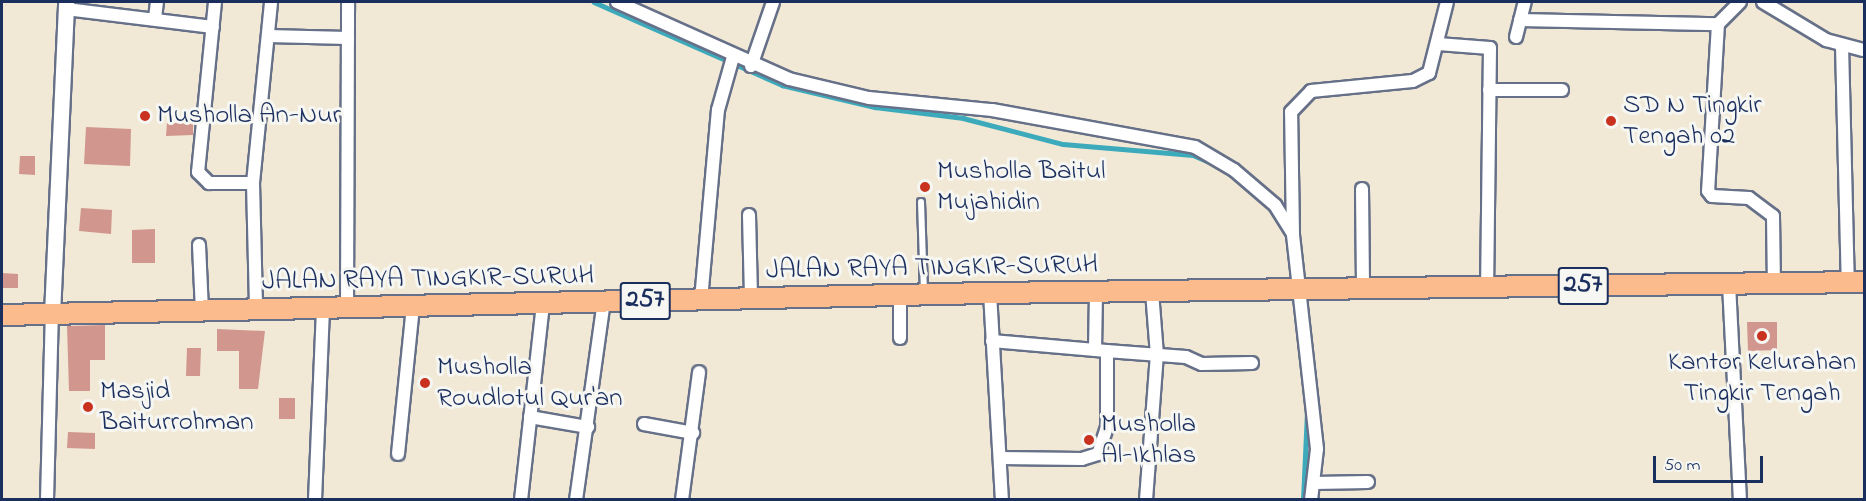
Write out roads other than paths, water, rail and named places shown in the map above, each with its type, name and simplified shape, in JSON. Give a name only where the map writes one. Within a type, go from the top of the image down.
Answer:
[{"type":"main road","name":"JALAN RAYA TINGKIR-SURUH","points":[[2,315],[924,294],[1856,282]]},
{"type":"street","points":[[155,18],[157,2]]},
{"type":"street","points":[[215,2],[199,176],[209,183],[253,183]]},
{"type":"street","points":[[256,310],[253,183],[271,2]]},
{"type":"street","points":[[347,308],[348,2]]},
{"type":"street","points":[[617,2],[731,62],[869,98],[992,110],[1195,147],[1234,170],[1275,205],[1293,234]]},
{"type":"street","points":[[751,66],[773,2]]},
{"type":"street","points":[[1311,500],[1317,449],[1297,289],[1293,234],[1291,112],[1300,98],[1311,91],[1422,78],[1430,73],[1447,2]]},
{"type":"street","points":[[1516,37],[1525,2]]},
{"type":"street","points":[[1740,2],[1718,24],[1709,193],[1749,198],[1772,215],[1774,284]]},
{"type":"street","points":[[1763,2],[1782,7],[1842,45],[1864,50]]},
{"type":"street","points":[[47,500],[52,314],[66,5],[213,27]]},
{"type":"street","points":[[1520,20],[1718,24]]},
{"type":"street","points":[[268,36],[348,38]]},
{"type":"street","points":[[1438,44],[1489,46],[1487,287]]},
{"type":"street","points":[[1842,45],[1856,282]]},
{"type":"street","points":[[701,300],[718,110],[731,62]]},
{"type":"street","points":[[1489,90],[1562,90]]},
{"type":"street","points":[[1362,189],[1363,287]]},
{"type":"street","points":[[749,215],[751,298]]},
{"type":"street","points":[[199,245],[202,310]]},
{"type":"street","points":[[1729,284],[1740,500]]},
{"type":"street","points":[[1000,458],[1082,459],[1098,454],[1107,427],[1096,291]]},
{"type":"street","points":[[1146,500],[1157,355],[1152,291]]},
{"type":"street","points":[[990,293],[1002,500]]},
{"type":"street","points":[[900,295],[900,338]]},
{"type":"street","points":[[576,500],[604,302]]},
{"type":"street","points":[[521,500],[543,303]]},
{"type":"street","points":[[398,454],[413,306]]},
{"type":"street","points":[[315,500],[323,308]]},
{"type":"street","points":[[992,341],[1157,355],[1202,364],[1252,363]]},
{"type":"street","points":[[682,500],[693,433],[699,372]]},
{"type":"street","points":[[530,417],[588,427]]},
{"type":"street","points":[[645,424],[693,433]]},
{"type":"street","points":[[1314,483],[1368,482]]},
{"type":"lane","points":[[921,202],[924,294]]},
{"type":"waterway","points":[[594,2],[782,85],[875,107],[963,118],[1063,144],[1193,155],[1214,164]]},
{"type":"waterway","points":[[1303,500],[1307,412]]},
{"type":"place","name":"Musholla An-Nur","points":[[145,116]]},
{"type":"place","name":"SD N Tingkir Tengah 02","points":[[1611,121]]},
{"type":"place","name":"Musholla Baitul Mujahidin","points":[[925,187]]},
{"type":"place","name":"Kantor Kelurahan Tingkir Tengah","points":[[1762,336]]},
{"type":"place","name":"Musholla Roudlotul Qur'an","points":[[425,383]]},
{"type":"place","name":"Masjid Baiturrohman","points":[[88,407]]},
{"type":"place","name":"Musholla Al-Ikhlas","points":[[1089,440]]}]
